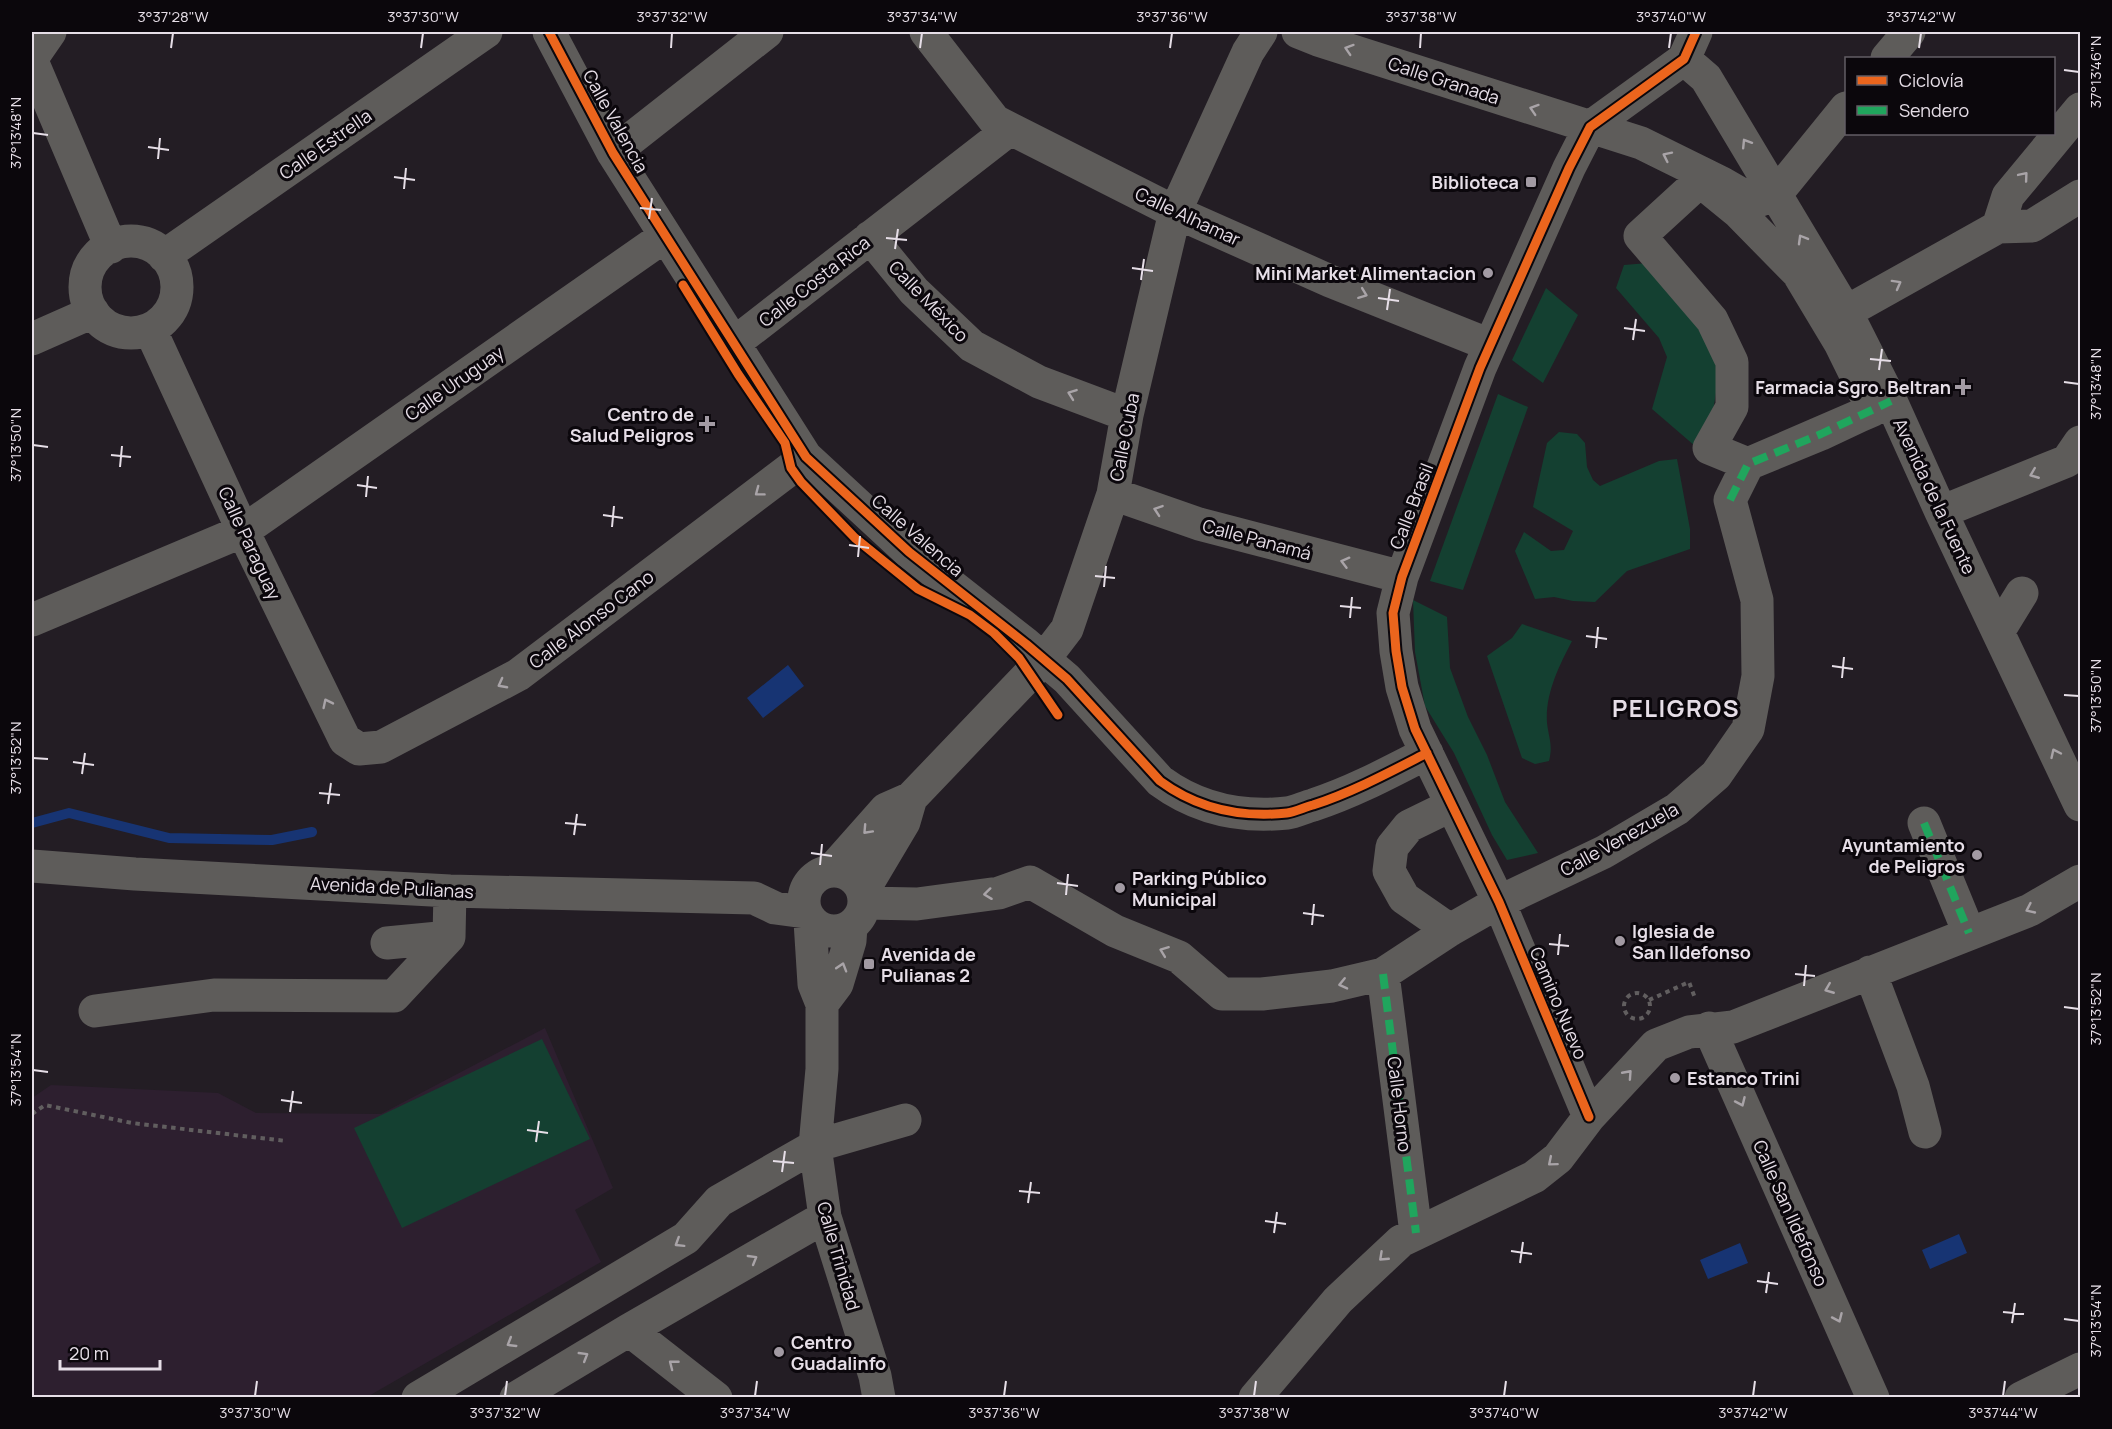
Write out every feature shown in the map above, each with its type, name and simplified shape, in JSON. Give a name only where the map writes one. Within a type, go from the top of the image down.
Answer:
[{"type":"street","points":[[50,32],[32,59],[111,247]]},
{"type":"street","name":"Calle Estrella","points":[[164,256],[486,32]]},
{"type":"street","name":"Calle Valencia","points":[[549,32],[613,153],[806,457],[909,552],[1067,679],[1160,781],[1178,795],[1218,810],[1288,813],[1339,796],[1427,753]]},
{"type":"street","points":[[613,153],[767,32]]},
{"type":"street","name":"Calle Alhamar","points":[[926,32],[995,121],[1175,212],[1330,281],[1490,345]]},
{"type":"street","name":"Calle Cuba","points":[[822,875],[886,809],[911,798],[1044,659],[1067,629],[1113,494],[1127,415],[1175,212],[1248,52],[1261,32]]},
{"type":"street","name":"Calle Granada","points":[[1298,32],[1590,128]]},
{"type":"street","points":[[1888,57],[1909,32]]},
{"type":"street","points":[[1590,128],[1690,45]]},
{"type":"street","name":"Avenida de la Fuente","points":[[1690,45],[1706,78],[1846,312],[1882,405],[1941,512],[2080,806]]},
{"type":"street","points":[[1590,128],[1641,143],[1755,202],[1776,194],[1845,109]]},
{"type":"street","points":[[1998,227],[2008,196],[2080,109]]},
{"type":"street","name":"Calle Brasil","points":[[1499,902],[1415,729],[1402,687],[1393,613],[1402,577],[1490,345],[1569,168],[1590,128]]},
{"type":"street","name":"Calle Costa Rica","points":[[733,344],[1010,129]]},
{"type":"street","points":[[1700,182],[1738,212],[1798,273],[1840,343],[1882,405],[1821,434],[1748,464],[1709,448],[1732,407],[1732,362],[1712,320],[1640,236],[1700,182]]},
{"type":"street","points":[[1846,312],[1998,227],[2032,226],[2080,196]]},
{"type":"street","name":"Calle Uruguay","points":[[32,620],[243,531],[665,236]]},
{"type":"street","name":"Calle México","points":[[870,237],[914,291],[972,346],[1039,382],[1127,415]]},
{"type":"street","points":[[129,242],[149,245],[164,256],[175,273],[177,291],[173,306],[166,317],[150,329],[131,333],[114,330],[99,320],[87,302],[85,291],[87,273],[96,258],[111,247],[129,242]]},
{"type":"street","points":[[32,339],[93,312]]},
{"type":"street","name":"Calle Paraguay","points":[[150,329],[243,531],[345,740],[359,749]]},
{"type":"street","points":[[1941,512],[2067,461],[2080,442]]},
{"type":"street","name":"Calle Alonso Cano","points":[[359,749],[381,747],[518,675],[806,457]]},
{"type":"street","name":"Calle Venezuela","points":[[1383,974],[1450,930],[1499,902],[1604,852],[1677,809],[1716,775],[1748,729],[1758,676],[1757,600],[1730,501],[1748,464]]},
{"type":"street","name":"Calle Panamá","points":[[1113,494],[1199,524],[1402,577]]},
{"type":"street","points":[[1998,632],[2022,592]]},
{"type":"street","name":"Calle Cuba","points":[[860,907],[904,822],[911,798]]},
{"type":"street","points":[[1450,930],[1404,898],[1389,871],[1392,847],[1409,826],[1452,805]]},
{"type":"street","points":[[1924,823],[1969,933]]},
{"type":"street","name":"Avenida de Pulianas","points":[[32,866],[135,874],[450,891],[754,898],[775,908],[808,916]]},
{"type":"street","points":[[822,1004],[837,984],[850,941],[860,907],[858,882],[842,872],[822,875],[805,892],[808,916],[820,929],[845,930],[860,907]]},
{"type":"street","name":"Avenida de Pulianas","points":[[754,898],[776,886],[822,875]]},
{"type":"street","points":[[1255,1398],[1338,1300],[1401,1241],[1534,1177],[1558,1158],[1589,1117],[1656,1045],[1689,1032],[1733,1027],[2030,910],[2080,881]]},
{"type":"street","points":[[860,907],[917,904],[999,893],[1030,882],[1115,931],[1179,957],[1222,994],[1262,994],[1332,986],[1383,974]]},
{"type":"street","points":[[95,1011],[214,995],[394,996],[449,937],[450,891]]},
{"type":"street","name":"Camino Nuevo","points":[[1499,902],[1589,1117]]},
{"type":"street","name":"Calle Trinidad","points":[[808,916],[814,984],[822,1004],[822,1069],[814,1146],[825,1217],[875,1376],[879,1398]]},
{"type":"street","points":[[387,942],[449,937]]},
{"type":"street","points":[[1869,972],[1913,1086],[1925,1132]]},
{"type":"street","name":"Calle Horno","points":[[1383,974],[1416,1233]]},
{"type":"street","name":"Calle San Ildefonso","points":[[1709,1029],[1873,1398]]},
{"type":"street","points":[[436,1393],[686,1238],[719,1201],[814,1146],[905,1120]]},
{"type":"street","points":[[516,1398],[825,1217]]},
{"type":"street","points":[[629,1330],[716,1398]]},
{"type":"street","points":[[2021,1398],[2080,1368]]},
{"type":"path","points":[[1643,995],[1649,1000],[1648,1014],[1635,1019],[1629,1016],[1625,1010],[1625,1002],[1629,996],[1643,995]]},
{"type":"path","points":[[32,1114],[45,1105],[132,1123],[286,1141]]},
{"type":"shaded area","points":[[545,1028],[613,1188],[575,1210],[601,1262],[367,1397],[32,1397],[32,1098],[51,1085],[218,1093],[256,1113],[381,1114]]},
{"type":"green space","points":[[1648,263],[1718,353],[1716,393],[1710,429],[1695,446],[1652,409],[1667,357],[1659,338],[1616,288],[1624,265]]},
{"type":"green space","points":[[1546,288],[1578,315],[1543,383],[1512,360]]},
{"type":"green space","points":[[1498,394],[1528,407],[1463,590],[1430,581]]},
{"type":"green space","points":[[1559,432],[1577,434],[1585,443],[1587,467],[1593,480],[1600,486],[1659,461],[1677,459],[1690,529],[1690,549],[1627,571],[1595,602],[1554,597],[1535,599],[1515,551],[1524,532],[1551,551],[1564,550],[1573,531],[1533,507],[1547,443]]},
{"type":"green space","points":[[1413,600],[1447,617],[1450,668],[1468,717],[1487,755],[1505,802],[1538,853],[1507,860],[1492,835],[1454,753],[1425,706],[1415,652]]},
{"type":"green space","points":[[1522,624],[1572,641],[1558,670],[1548,701],[1547,723],[1551,746],[1549,761],[1535,764],[1522,758],[1487,656],[1512,638]]},
{"type":"green space","points":[[542,1039],[590,1139],[402,1228],[354,1128]]},
{"type":"water","points":[[788,665],[804,686],[763,718],[747,698]]},
{"type":"water","points":[[1959,1234],[1967,1253],[1930,1269],[1922,1250]]},
{"type":"water","points":[[1740,1243],[1748,1263],[1708,1279],[1700,1260]]},
{"type":"waterway","points":[[32,823],[69,813],[169,838],[272,840],[312,832]]},
{"type":"marked path","points":[[1730,500],[1748,464],[1821,434],[1891,401]]},
{"type":"marked path","points":[[1924,823],[1969,933]]},
{"type":"marked path","points":[[1383,974],[1416,1233]]},
{"type":"cycle path","points":[[549,32],[613,153],[806,457],[909,552],[1067,679],[1160,781],[1174,791],[1204,805],[1253,814],[1287,813],[1342,794],[1427,753]]},
{"type":"cycle path","points":[[1589,1117],[1499,902],[1415,729],[1402,687],[1393,613],[1402,577],[1480,368],[1569,168],[1590,127],[1684,59],[1696,32]]},
{"type":"cycle path","points":[[683,285],[738,374],[785,443],[791,468],[801,482],[855,538],[918,589],[970,615],[994,633],[1019,658],[1058,715]]},
{"type":"place","name":"Biblioteca","points":[[1531,182]]},
{"type":"place","name":"Mini Market Alimentacion","points":[[1488,273]]},
{"type":"place","name":"Farmacia Sgro. Beltran","points":[[1963,387]]},
{"type":"place","name":"Centro de Salud Peligros","points":[[707,424]]},
{"type":"place","name":"Ayuntamiento de Peligros","points":[[1977,855]]},
{"type":"place","name":"Parking Público Municipal","points":[[1120,888]]},
{"type":"place","name":"Iglesia de San Ildefonso","points":[[1620,941]]},
{"type":"place","name":"Avenida de Pulianas 2","points":[[869,964]]},
{"type":"place","name":"Estanco Trini","points":[[1675,1078]]},
{"type":"place","name":"Centro Guadalinfo","points":[[779,1352]]},
{"type":"district","name":"PELIGROS","points":[[1676,707]]}]
